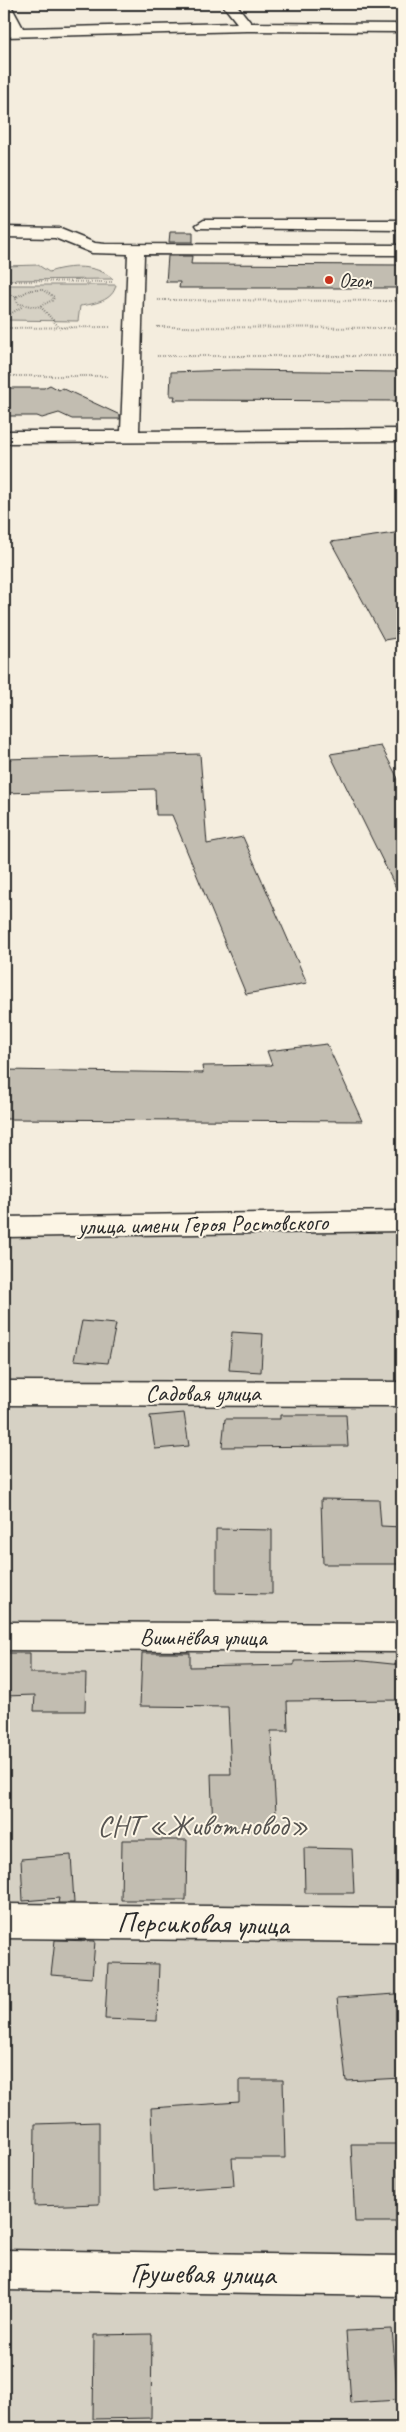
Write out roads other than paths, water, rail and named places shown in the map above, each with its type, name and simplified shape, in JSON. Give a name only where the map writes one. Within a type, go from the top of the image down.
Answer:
[{"type":"street","points":[[229,4],[247,27]]},
{"type":"street","points":[[4,5],[11,33],[247,27],[402,28]]},
{"type":"street","points":[[204,225],[402,225]]},
{"type":"street","points":[[4,232],[58,232],[92,248],[402,250]]},
{"type":"street","points":[[130,436],[136,249]]},
{"type":"street","points":[[4,437],[402,435]]},
{"type":"street","name":"улица имени Героя Ростовского","points":[[4,1227],[402,1221]]},
{"type":"street","name":"Садовая улица","points":[[4,1393],[402,1394]]},
{"type":"street","name":"Вишнёвая улица","points":[[4,1636],[402,1638]]},
{"type":"street","name":"Персиковая улица","points":[[4,1920],[402,1925]]},
{"type":"street","name":"Грушевая улица","points":[[4,2270],[402,2276]]},
{"type":"place","name":"Ozon","points":[[329,280]]},
{"type":"park label","name":"СНТ «Животновод»","points":[[203,1825]]}]
